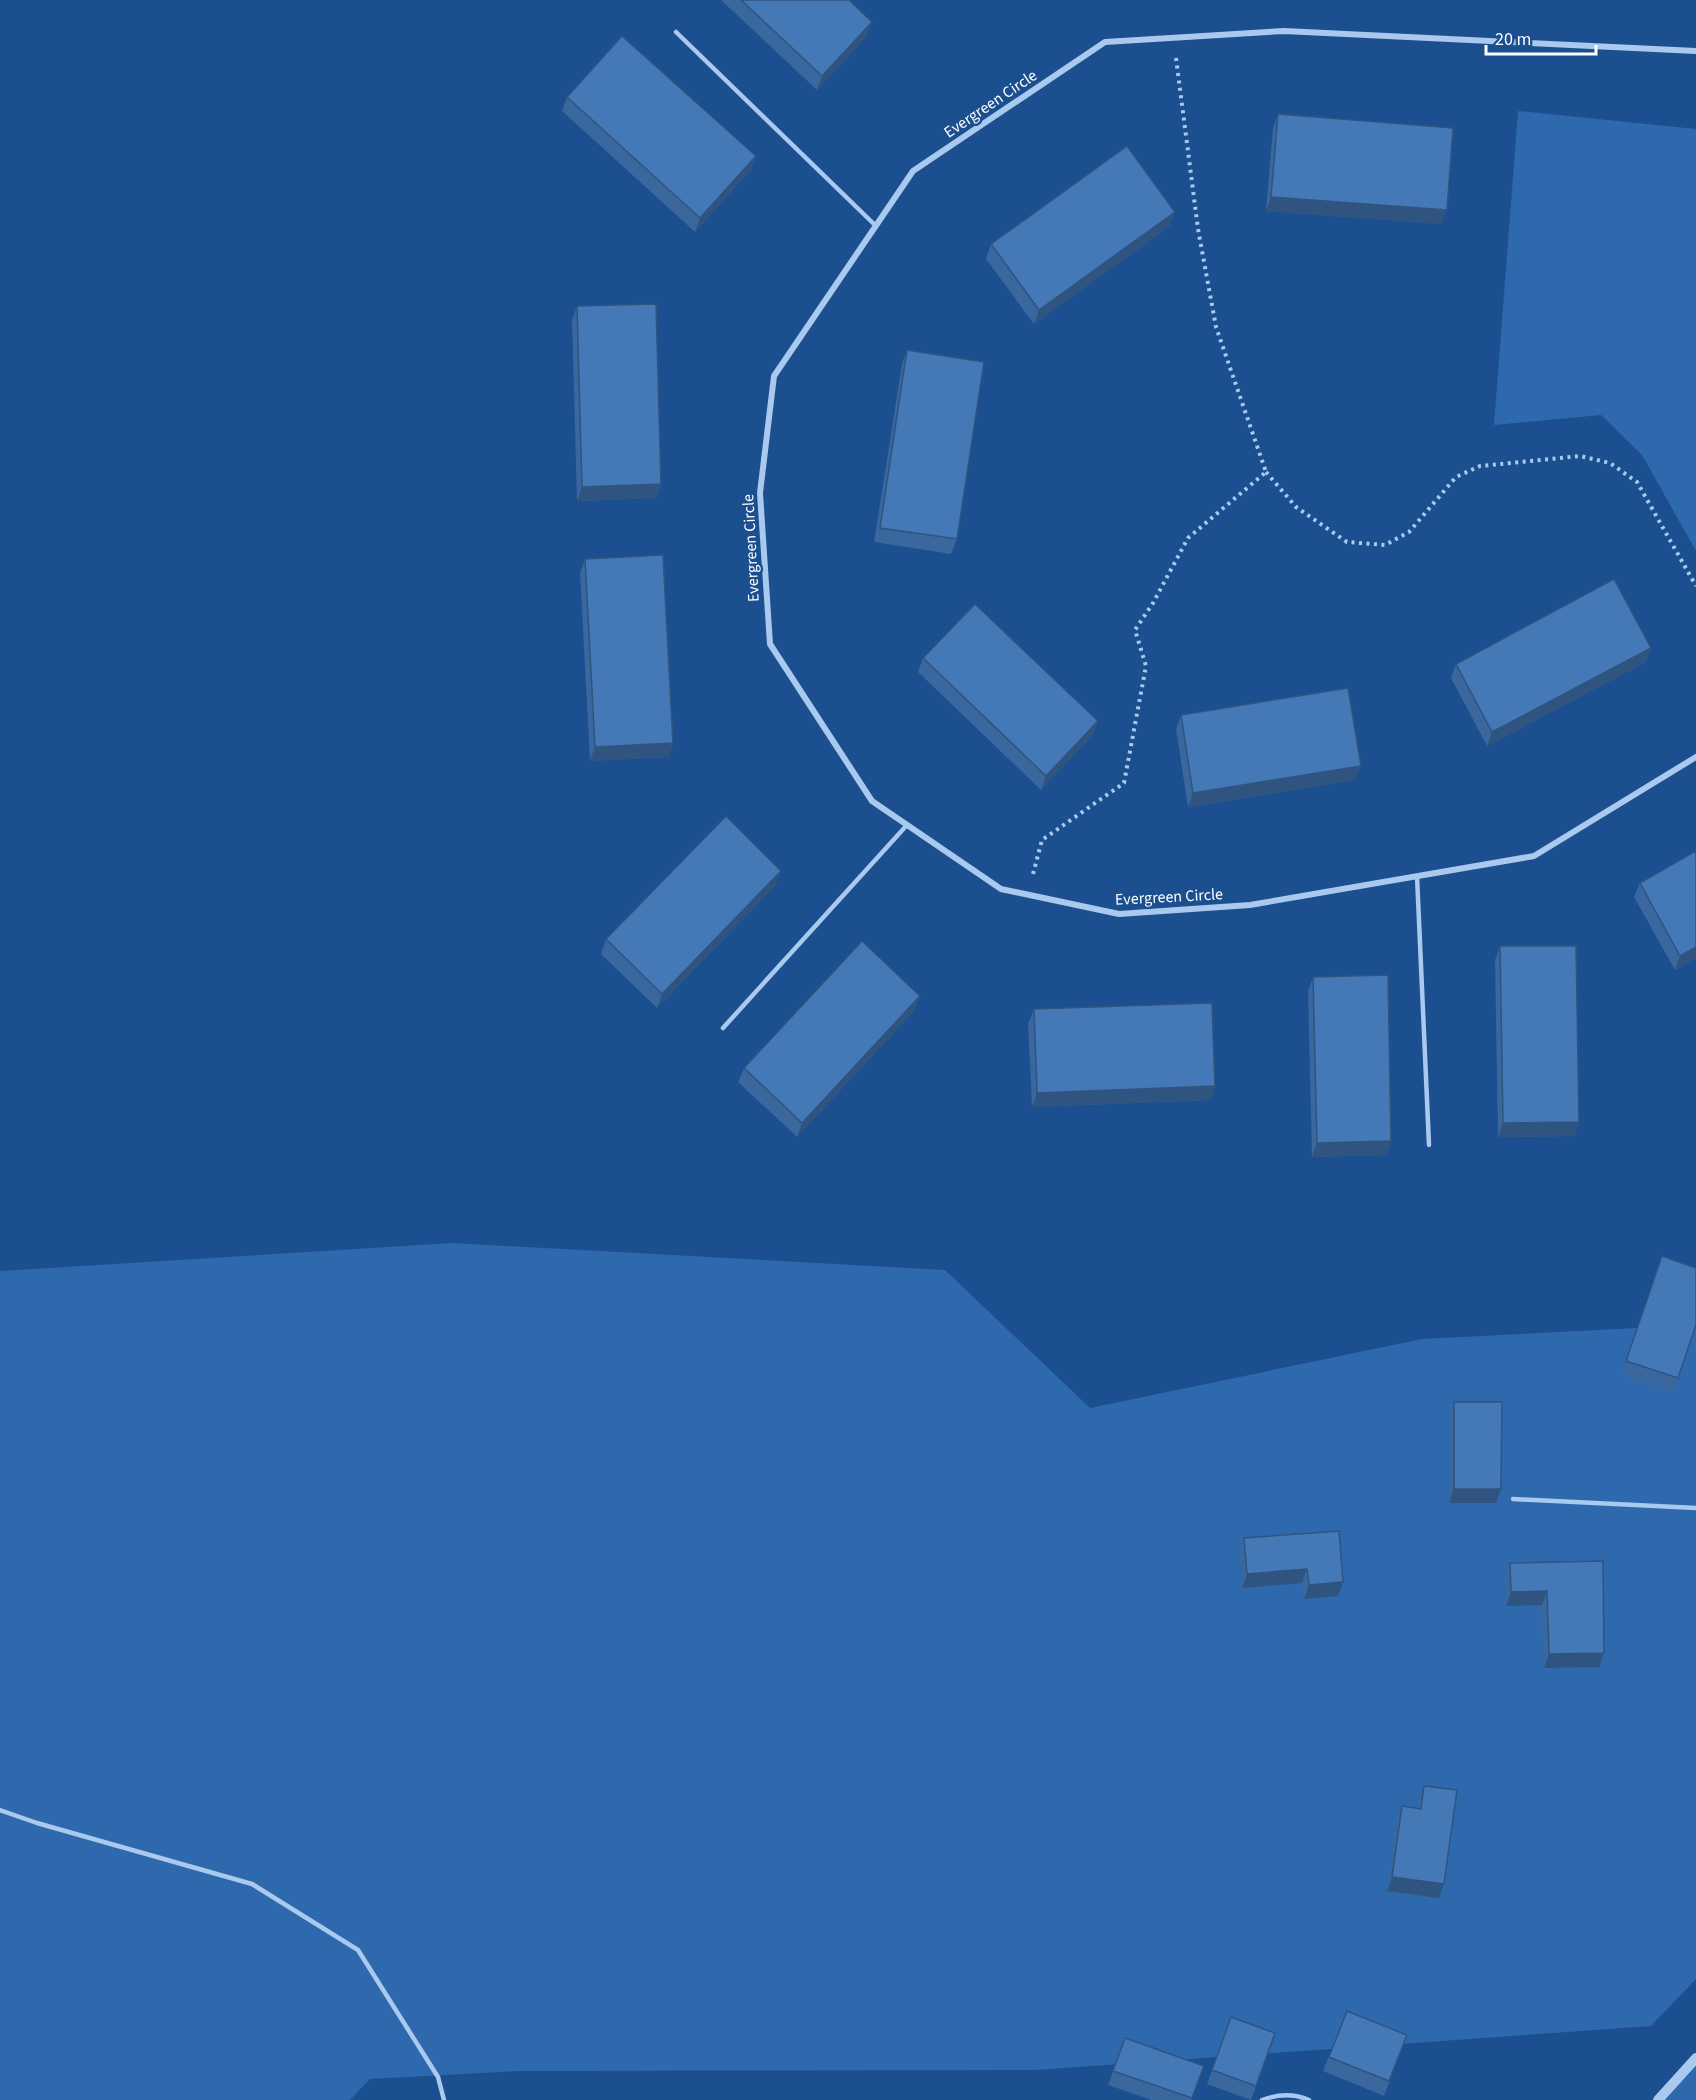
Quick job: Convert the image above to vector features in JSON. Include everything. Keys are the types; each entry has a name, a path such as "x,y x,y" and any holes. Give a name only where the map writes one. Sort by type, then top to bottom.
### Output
{"street":[{"name":"Evergreen Circle","path":"1696,51 1284,31 1105,42 913,171 774,376 759,494 770,644 872,801 1001,889 1119,914 1250,905 1534,856 1696,757"},
{"path":"1658,2100 1696,2058"}],"lane":[{"path":"676,32 876,226"},
{"path":"723,1028 907,825"},
{"path":"1417,876 1429,1145"},
{"path":"1514,1499 1696,1508"},
{"path":"0,1810 37,1823 252,1884 358,1950 438,2077 444,2100"},
{"path":"1262,2100 1276,2095 1299,2096 1309,2100"}],"path":[{"path":"1173,38 1198,229 1216,327 1266,472 1296,507 1347,542 1385,545 1409,532 1456,477 1480,466 1580,456 1610,463 1636,482 1696,586"},
{"path":"1027,895 1042,840 1124,783 1146,666 1135,630 1153,603 1188,538 1266,472"}],"shaded area":[{"path":"1518,111 1696,129 1696,551 1642,455 1601,415 1494,425"},
{"path":"453,1243 945,1270 1090,1408 1422,1339 1696,1325 1696,1979 1651,2026 1036,2070 519,2071 370,2079 350,2100 0,2100 0,1271"},
{"path":"1696,2058 1696,2100 1658,2100"}],"building":[{"path":"741,0 849,0 872,22 822,76"},
{"path":"622,36 756,156 700,218 567,97"},
{"path":"1278,114 1453,128 1447,210 1271,197"},
{"path":"1127,146 1175,212 1039,310 991,244"},
{"path":"656,304 661,484 582,487 577,306"},
{"path":"907,350 984,362 957,539 880,528"},
{"path":"663,555 673,743 595,747 585,559"},
{"path":"1614,579 1651,648 1492,732 1456,664"},
{"path":"975,604 1098,721 1046,776 923,658"},
{"path":"1348,688 1361,766 1193,793 1181,715"},
{"path":"726,816 781,871 662,994 606,939"},
{"path":"1696,851 1696,947 1680,956 1640,883"},
{"path":"862,941 920,996 802,1123 744,1068"},
{"path":"1500,946 1576,946 1579,1122 1503,1123"},
{"path":"1388,975 1391,1141 1317,1143 1313,977"},
{"path":"1212,1003 1215,1086 1037,1093 1034,1009"},
{"path":"1662,1256 1696,1268 1696,1325 1678,1378 1626,1361"},
{"path":"1454,1402 1502,1402 1501,1489 1454,1489"},
{"path":"1339,1531 1343,1582 1309,1585 1307,1569 1247,1574 1244,1538"},
{"path":"1603,1561 1604,1653 1549,1654 1547,1591 1511,1592 1510,1563"},
{"path":"1424,1786 1457,1790 1444,1884 1392,1877 1402,1806 1421,1809"},
{"path":"1347,2011 1407,2035 1389,2081 1329,2057"},
{"path":"1231,2017 1275,2033 1256,2086 1212,2070"},
{"path":"1125,2038 1204,2066 1192,2098 1113,2071"}]}
